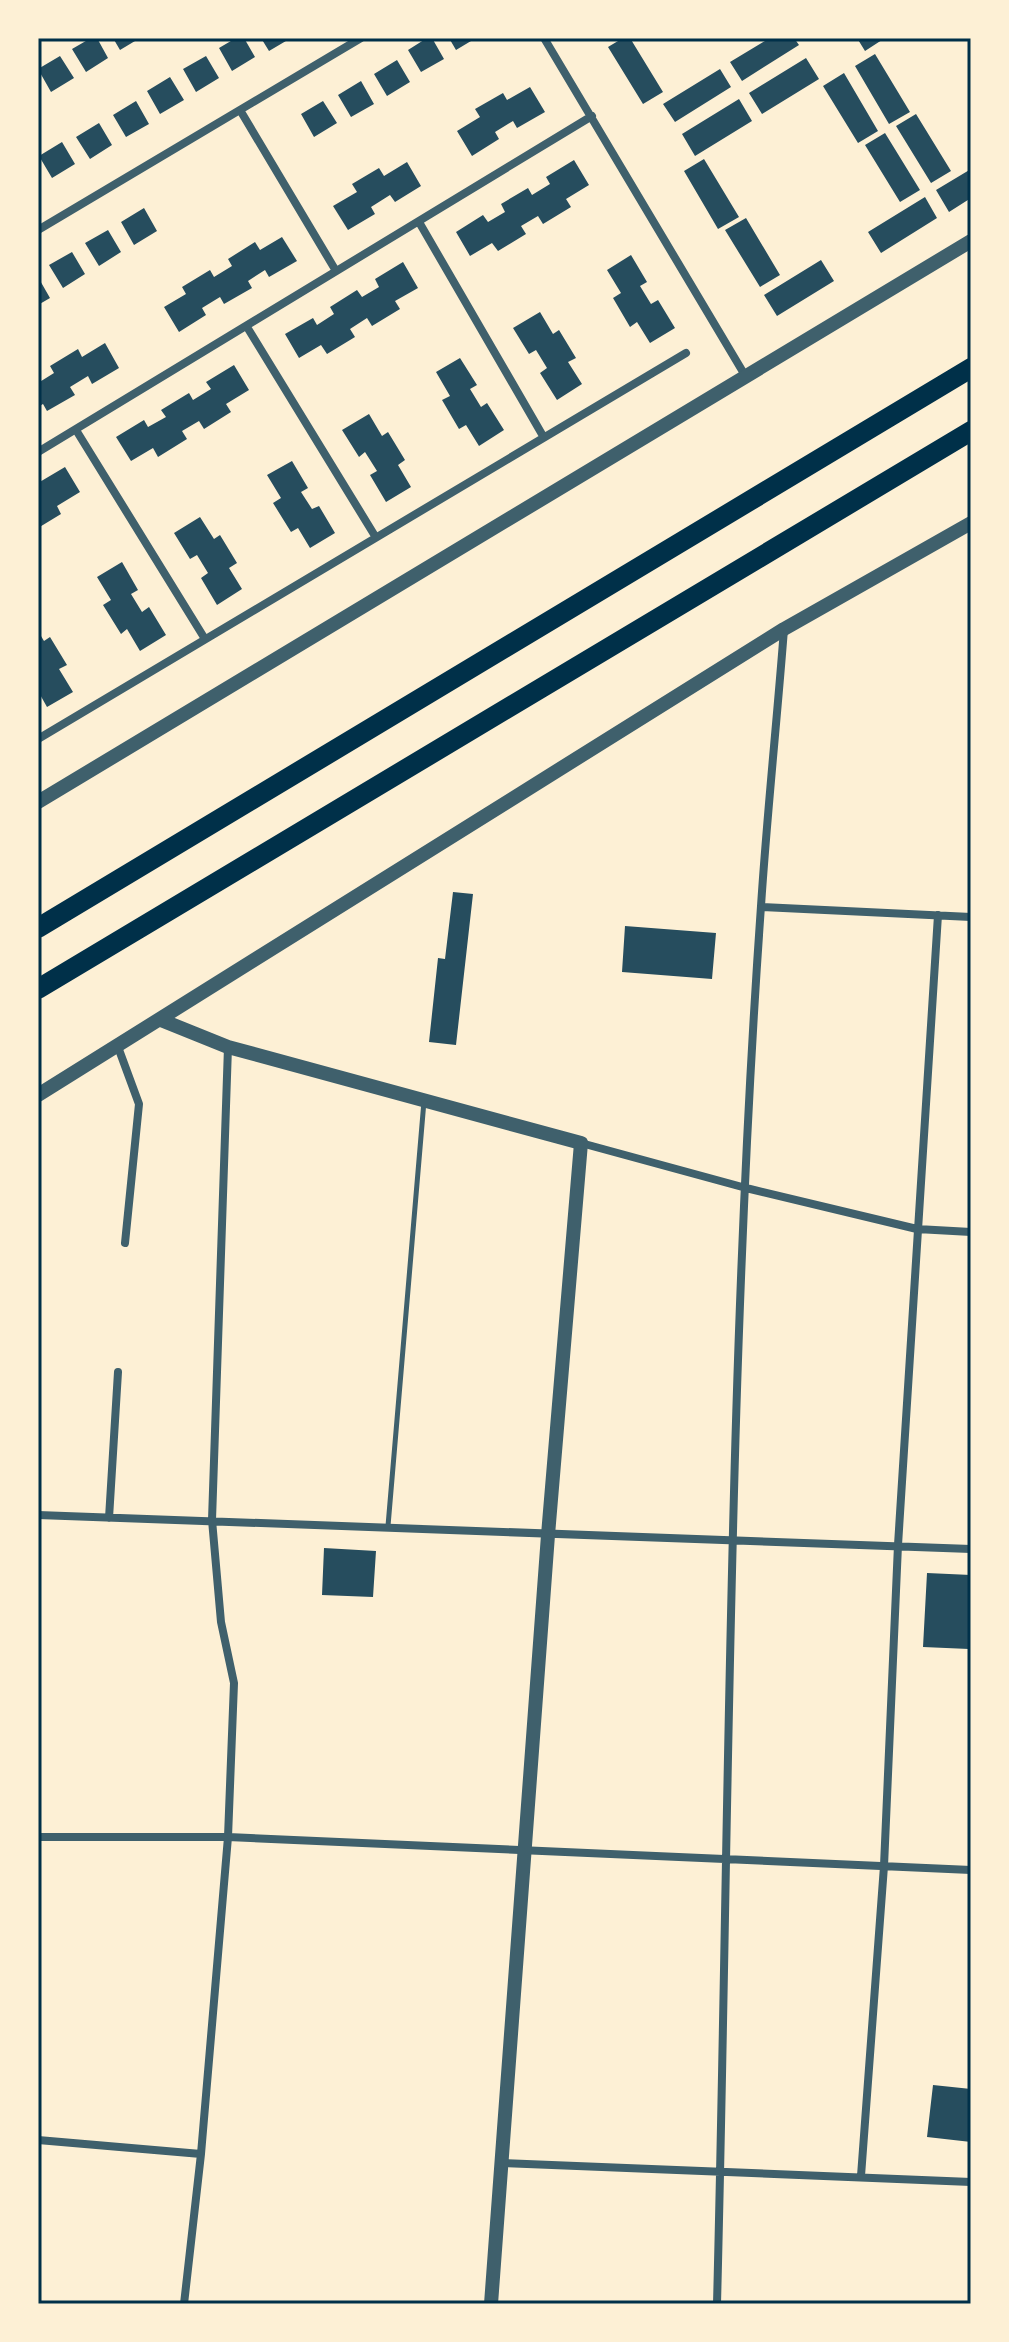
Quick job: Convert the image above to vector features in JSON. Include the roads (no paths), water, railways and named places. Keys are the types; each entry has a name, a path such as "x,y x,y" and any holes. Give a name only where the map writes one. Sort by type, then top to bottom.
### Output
{"highway":[{"path":"38,928 971,368"},
{"path":"38,989 971,431"}],"street":[{"path":"38,230 361,38"},
{"path":"544,38 746,377"},
{"path":"240,110 336,271"},
{"path":"38,452 592,116"},
{"path":"419,222 543,436"},
{"path":"38,802 971,241"},
{"path":"247,327 375,536"},
{"path":"38,739 686,353"},
{"path":"76,430 205,639"},
{"path":"38,1095 784,629 971,523"},
{"path":"717,2304 733,1539 746,1188 761,907 784,629"},
{"path":"761,907 971,917"},
{"path":"861,2176 884,1866 898,1545 938,915"},
{"path":"161,1020 228,1047 746,1188 917,1229 971,1232"},
{"path":"118,1047 139,1104 125,1243"},
{"path":"184,2304 201,2154 228,1837 234,1683 221,1622 212,1520 228,1047"},
{"path":"491,2304 548,1535 581,1143"},
{"path":"109,1518 118,1372"},
{"path":"38,1515 971,1549"},
{"path":"38,1837 228,1837 971,1870"},
{"path":"38,2140 201,2154"},
{"path":"502,2163 971,2182"}],"lane":[{"path":"388,1526 424,1100"}]}
